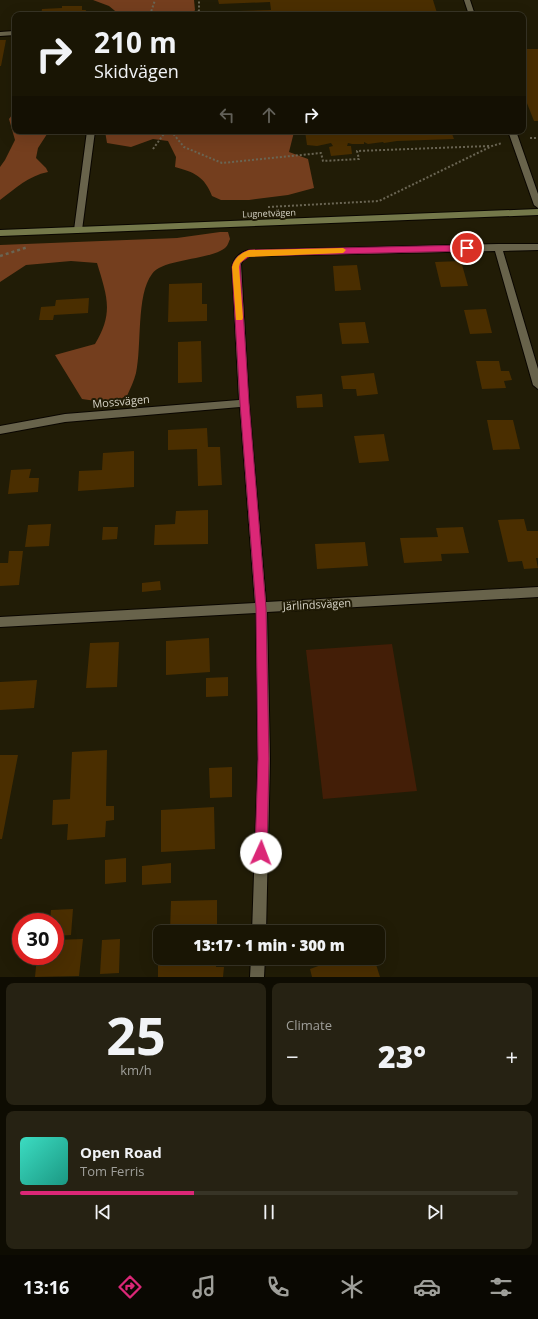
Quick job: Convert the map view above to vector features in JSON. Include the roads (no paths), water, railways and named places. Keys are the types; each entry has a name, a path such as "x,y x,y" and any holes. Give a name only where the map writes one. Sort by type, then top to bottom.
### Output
{"street":[{"path":"467,0 471,12"},
{"path":"0,34 12,33"},
{"path":"78,230 81,198 85,185 91,134"},
{"path":"513,135 538,205"},
{"name":"Lugnetvägen","path":"0,234 538,212"},
{"path":"259,925 264,759 261,608 244,403 236,267 240,258 249,253 538,247"},
{"path":"498,248 538,385"},
{"name":"Mossvägen","path":"0,430 65,418 244,403"},
{"name":"Järlindsvägen","path":"0,622 538,592"},
{"path":"257,977 258,965"}]}
